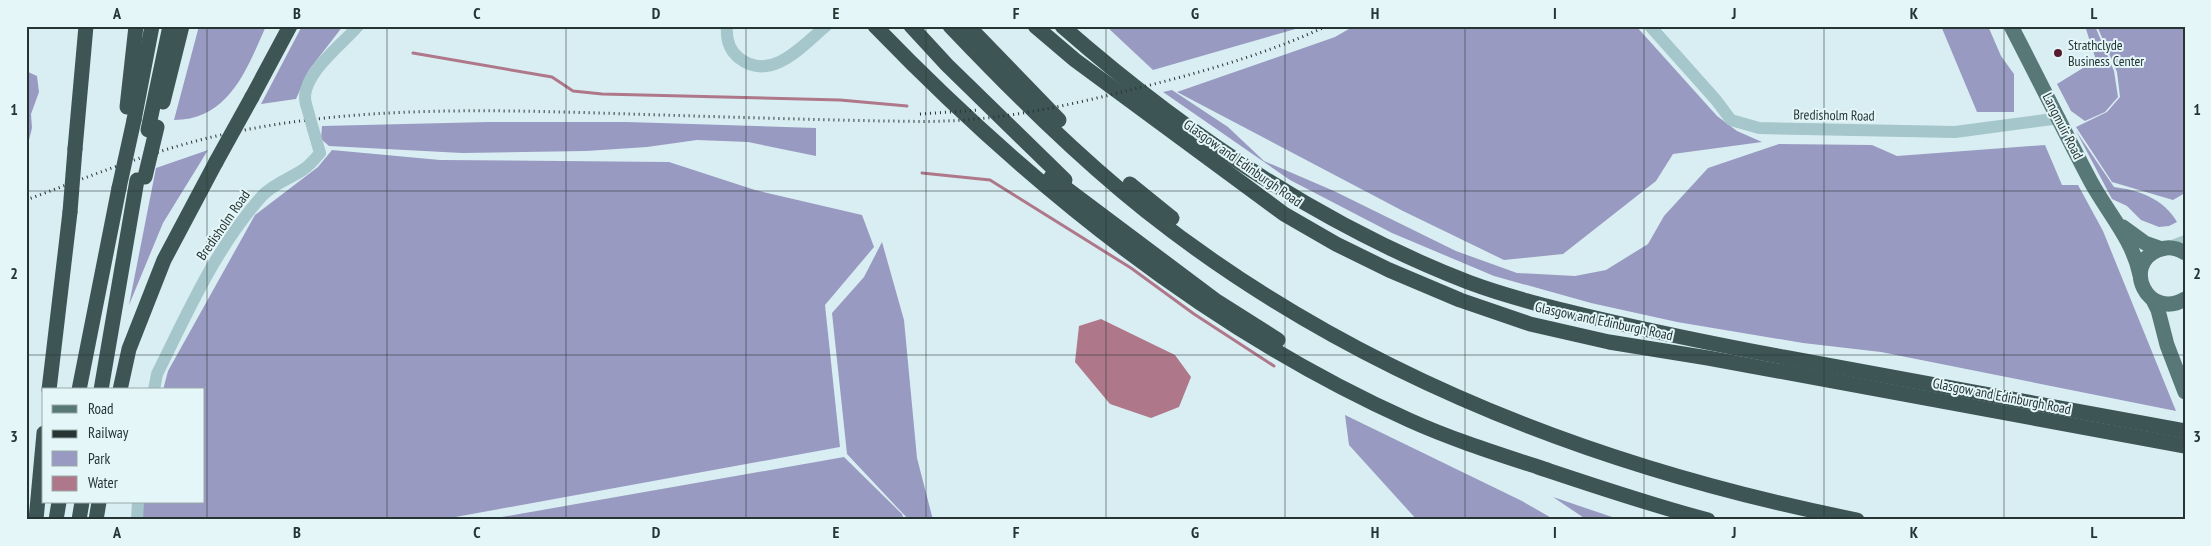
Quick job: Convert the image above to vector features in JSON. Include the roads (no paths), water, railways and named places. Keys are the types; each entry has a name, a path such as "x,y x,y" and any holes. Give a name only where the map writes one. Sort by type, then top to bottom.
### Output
{"highway":[{"path":"49,388 70,212 86,26"},
{"path":"130,119 136,26"},
{"path":"79,388 119,188 130,119 152,26"},
{"path":"101,388 116,302 152,128 170,26"},
{"path":"152,128 182,26"},
{"path":"120,388 129,349 164,260 290,26"},
{"path":"875,26 976,124 1124,248 1201,304 1315,374 1392,412 1454,439 1585,483 1708,520"},
{"path":"880,26 1036,166 1215,300 1321,366 1457,432 1585,483"},
{"path":"911,26 1044,161 1109,219"},
{"path":"950,26 1002,80 1074,148 1145,210 1211,259 1303,317 1372,356 1440,390 1576,444 1717,488 1796,508 1857,520"},
{"path":"968,26 1019,81 1114,170 1202,242 1303,317"},
{"name":"Glasgow and Edinburgh Road","path":"1035,26 1082,66 1284,214 1336,244 1389,270 1460,300 1530,324 1609,342 1708,358 2183,446"},
{"name":"Glasgow and Edinburgh Road","path":"1062,26 1116,74 1180,121 1284,191 1343,225 1425,265 1472,284 1535,303 1649,330 1967,392 2146,420 2183,446"},
{"path":"2146,420 2185,422"},
{"path":"36,520 42,455"},
{"path":"42,520 44,504"},
{"path":"56,520 59,504"},
{"path":"79,520 82,504"},
{"path":"96,520 99,504"}],"main road":[{"name":"Langmuir Road","path":"2011,26 2091,181 2134,253 2143,289 2153,300"},
{"name":"Langmuir Road","path":"2118,224 2145,243 2164,248 2174,248 2185,253"},
{"path":"2140,275 2144,261 2155,251 2164,248"},
{"path":"2153,300 2166,304 2182,300"},
{"path":"2153,300 2158,310 2167,345 2185,392"},
{"path":"2167,345 2171,325 2182,300"}],"street":[{"name":"Bredisholm Road","path":"154,388 156,374 206,276 245,218 263,195 274,185 303,170 320,153 305,94 316,70 358,26"},
{"path":"727,26 727,38 735,55 755,66 772,66 780,63 826,26"},
{"name":"Bredisholm Road","path":"1650,26 1716,100 1731,120 1759,128 1955,132 2060,118"},
{"path":"2164,248 2185,240"},
{"path":"137,520 138,504"}],"water":[{"path":"1101,319 1175,355 1191,377 1179,407 1151,418 1110,404 1075,362 1079,326"}],"waterway":[{"path":"413,53 552,77 573,91 602,94 840,100 907,106"},
{"path":"922,173 990,180 1131,268 1194,314 1274,366"}],"railway":[{"path":"26,200 139,158 208,138 304,120 353,115 402,112 500,111 922,121 968,120 1013,115 1057,107 1200,72 1277,47 1327,26"},
{"path":"920,114 979,110"}],"place":[{"name":"Strathclyde Business Center","path":"2058,53"}]}
